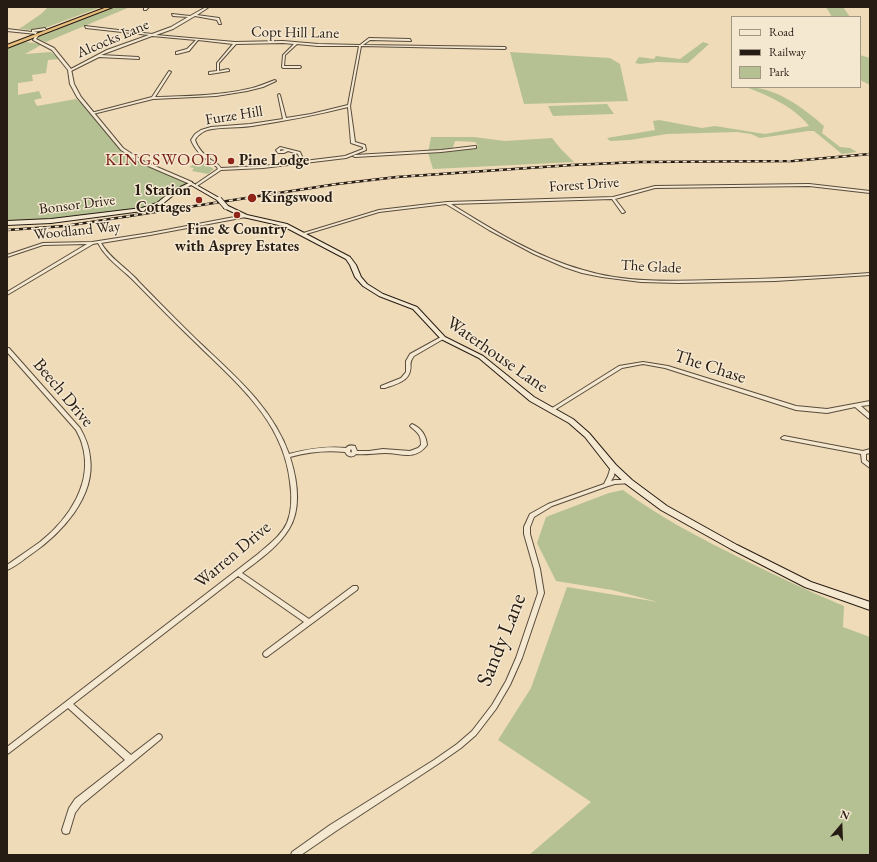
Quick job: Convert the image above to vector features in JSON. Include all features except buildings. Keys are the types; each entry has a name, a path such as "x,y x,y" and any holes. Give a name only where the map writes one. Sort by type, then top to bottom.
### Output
{"highway":[{"path":"7,45 104,7"},
{"path":"7,45 19,42 35,33 51,30 111,7"}],"main road":[{"name":"Waterhouse Lane","path":"191,183 218,199 226,207 245,216 285,226 348,258 358,277 365,285 381,295 415,308 443,338 481,357 532,399 579,428 587,435 613,467 629,482 664,508 688,523 808,585 870,606"},
{"name":"Bonsor Drive","path":"7,223 58,220 142,209 159,204 177,190 191,183"}],"street":[{"name":"Alcocks Lane","path":"70,70 98,56 172,28 208,7"},
{"path":"172,15 218,19 220,23"},
{"name":"Copt Hill Lane","path":"86,27 235,43 283,42 360,46 505,48"},
{"path":"7,31 35,33"},
{"name":"Waterhouse Lane","path":"35,33 34,39 53,49 70,70 72,84 79,97 126,152 142,162 191,183"},
{"path":"177,53 188,50 198,39"},
{"path":"350,156 365,149 364,146 353,143 349,106 360,46 369,39 410,40"},
{"path":"19,42 42,42"},
{"path":"218,71 218,63 235,43"},
{"path":"296,43 284,55 283,67 300,67"},
{"path":"98,56 138,58"},
{"path":"210,73 228,70"},
{"path":"152,98 170,72"},
{"path":"93,114 152,98 241,92 275,81"},
{"path":"278,95 285,119"},
{"name":"Furze Hill","path":"220,169 195,147 193,140 196,135 202,131 216,127 250,125 349,106"},
{"path":"196,186 220,169 263,167 350,156 441,151 475,147"},
{"path":"288,150 299,153 302,161"},
{"name":"Forest Drive","path":"302,234 379,211 447,203 613,198 655,187 809,185 869,191"},
{"path":"613,198 623,212"},
{"name":"The Glade","path":"447,203 528,249 565,266 602,276 638,281 694,281 808,278 870,274"},
{"name":"Woodland Way","path":"7,256 43,244 92,243 245,216"},
{"name":"Warren Drive","path":"7,750 238,573 279,539 290,522 293,503 293,485 287,456 278,433 256,402 127,272 106,255 99,242"},
{"path":"7,294 92,243"},
{"path":"383,387 403,379 408,372 408,361 412,355 443,338"},
{"name":"Beech Drive","path":"7,349 78,429 83,437 88,454 89,471 83,495 61,527 7,568"},
{"name":"The Chase","path":"551,410 621,367 643,363 666,367 796,408 827,411 870,403"},
{"path":"857,406 870,417"},
{"path":"287,456 315,449 328,448 346,450 346,453 349,454 355,452 366,453 388,451 405,454 417,451 424,445 424,437 412,426"},
{"path":"784,438 863,453 870,451"},
{"path":"863,453 864,461 870,466"},
{"path":"606,485 611,476 613,467"},
{"name":"Sandy Lane","path":"295,855 333,828 436,762 459,746 474,733 494,707 508,683 519,658 541,593 537,569 527,534 527,527 532,516 542,508 606,485 615,482 629,482"},
{"path":"238,573 309,622"},
{"path":"266,654 355,588"},
{"path":"68,704 130,759"},
{"path":"66,830 72,811 78,802 159,737"}],"green space":[{"path":"48,7 101,7 42,29 19,29 41,14"},
{"path":"114,7 130,7 46,42 36,38"},
{"path":"826,7 843,7 849,16 831,16"},
{"path":"26,42 43,44 25,54 51,52 60,59 48,60 46,73 32,75 33,81 18,83 18,95 39,91 42,98 34,100 37,106 76,99 93,113 122,149 142,162 191,183 153,206 97,215 7,223 7,48"},
{"path":"703,42 709,44 688,63 635,63 639,57 654,59 656,56 680,59"},
{"path":"510,52 610,58 620,64 628,101 524,104"},
{"path":"861,55 870,58 870,85 861,80"},
{"path":"748,88 768,90 788,99 798,105 824,126 822,133 840,147 850,148 857,152 842,154 814,131 760,138 751,134 737,132 667,134 630,140 610,141 607,138 655,130 653,121 659,120 702,128 715,126 765,134 809,126 796,113 772,98"},
{"path":"607,104 614,114 553,116 548,106"},
{"path":"431,137 474,137 505,141 552,138 574,162 433,169 428,153","holes":["455,141 475,142 478,146 476,148 452,150"]},
{"path":"201,161 214,169 208,174 192,171 194,168 189,167"},
{"path":"623,490 682,528 781,578 844,606 843,627 870,637 870,855 529,855 591,802 498,740 531,688 567,587 658,602 612,590 556,581 537,543 546,517 609,493"}],"railway":[{"path":"7,230 65,226 337,184 397,177 572,165 638,162 793,161 870,154"}],"place":[{"name":"Pine Lodge","path":"231,161"},
{"name":"Kingswood","path":"252,198"},
{"name":"1 Station Cottages","path":"199,200"},
{"name":"Fine & Country with Asprey Estates","path":"237,215"}],"district":[{"name":"KINGSWOOD","path":"162,160"}]}
